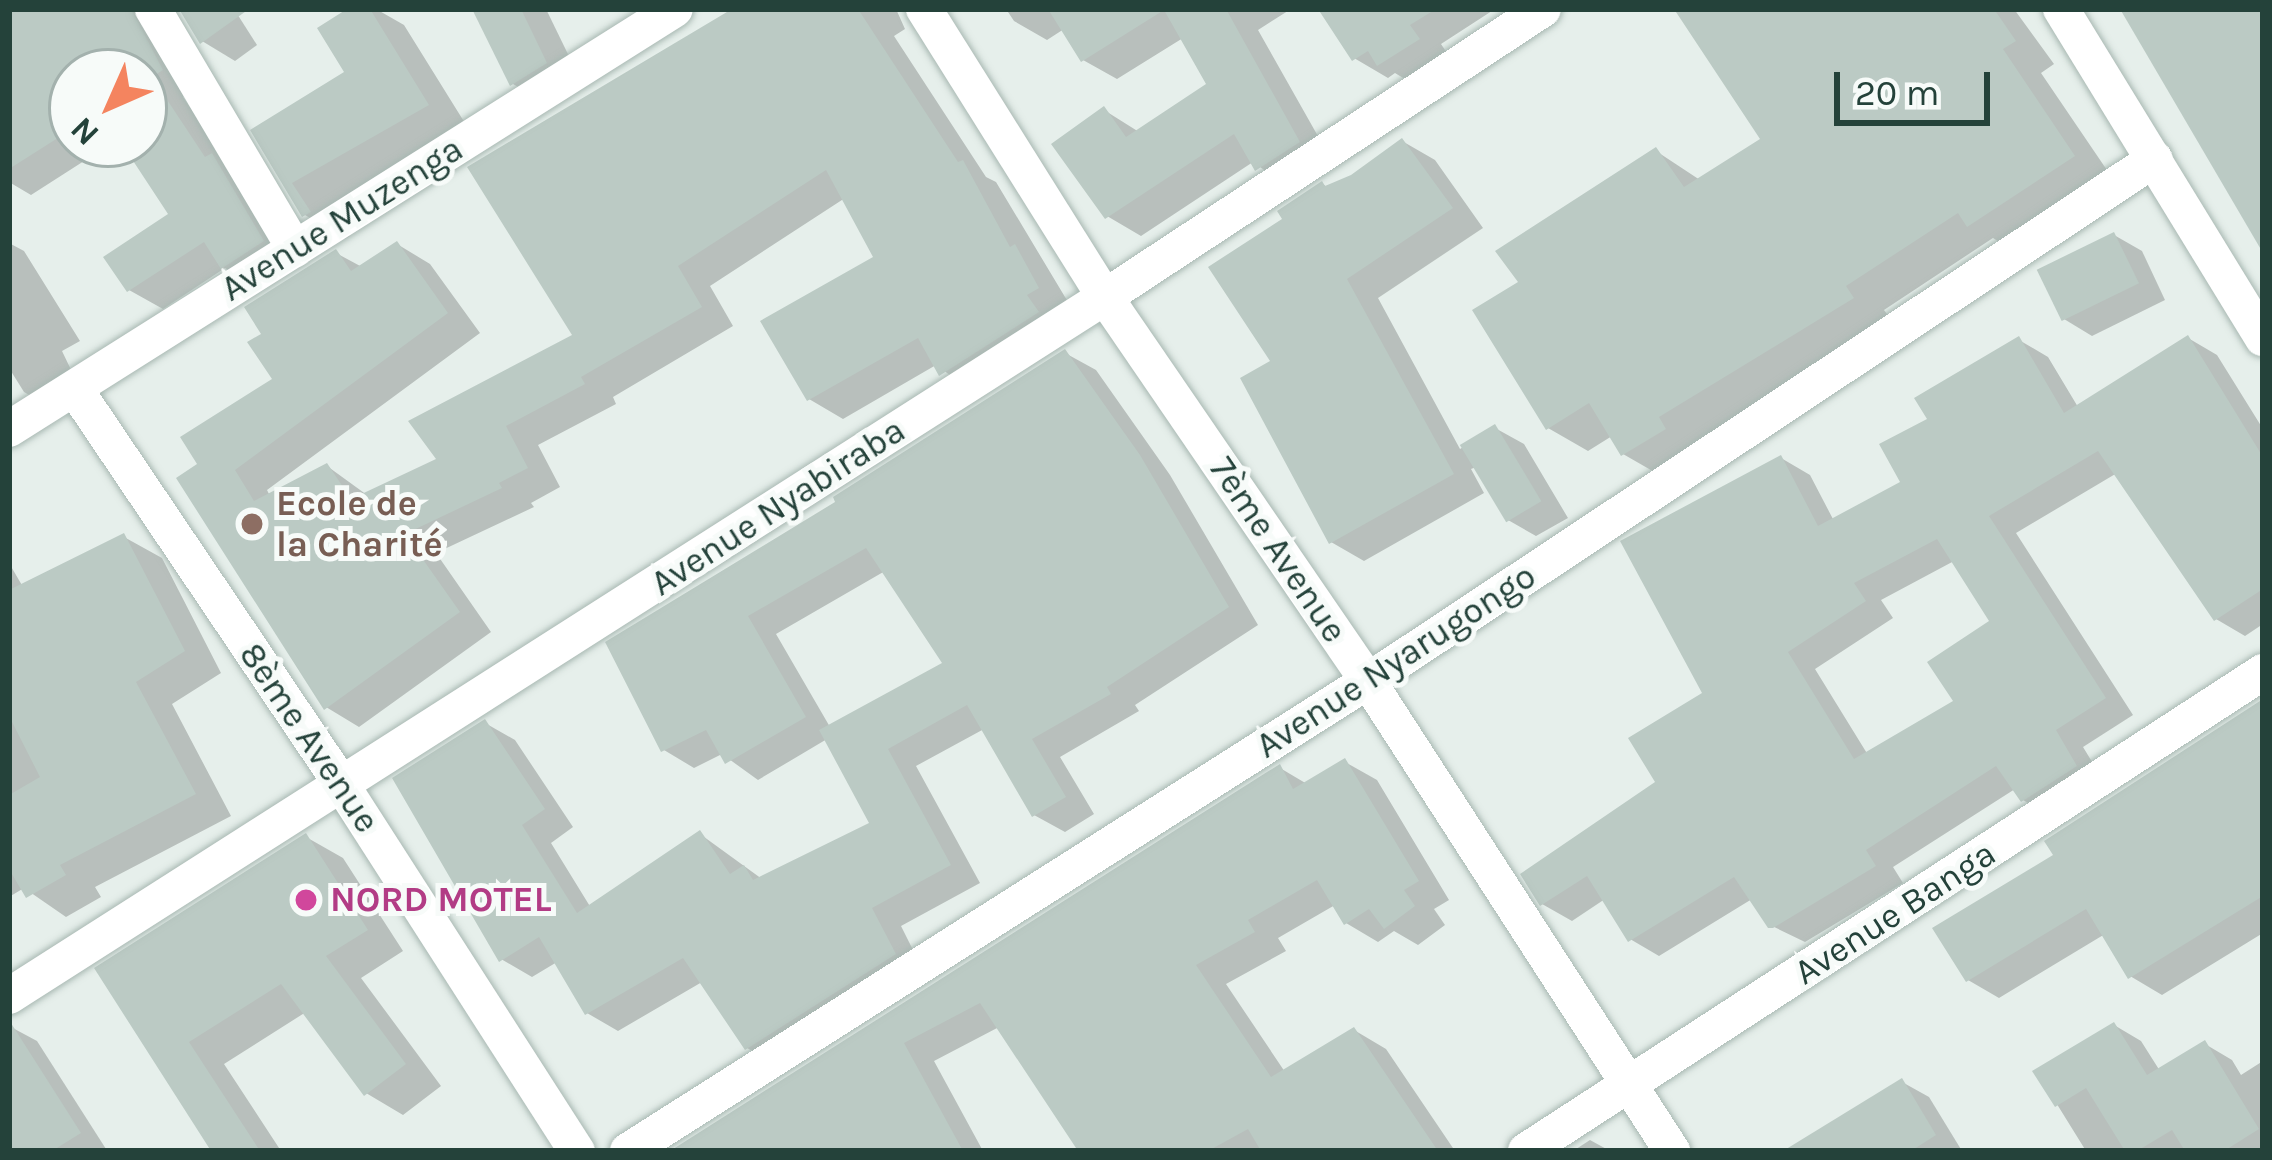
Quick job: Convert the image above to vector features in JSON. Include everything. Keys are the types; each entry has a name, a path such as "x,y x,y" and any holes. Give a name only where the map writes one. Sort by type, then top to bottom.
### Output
{"street":[{"path":"153,9 295,249"},
{"name":"Avenue Muzenga","path":"9,429 676,9"},
{"name":"7ème Avenue","path":"924,9 1105,297 1368,681 1672,1151"},
{"name":"Avenue Nyabiraba","path":"9,996 1105,297 1543,9"},
{"path":"2061,9 2263,338"},
{"name":"Avenue Nyarugongo","path":"628,1151 1368,681 2155,160"},
{"name":"8ème Avenue","path":"75,388 343,787 577,1151"},
{"name":"Avenue Banga","path":"1526,1151 2263,673"}],"building":[{"path":"9,9 131,9 151,48 48,48 48,144 9,169"},
{"path":"179,9 249,9 200,44"},
{"path":"347,9 370,9 429,105 292,183 311,212 302,217 250,130 344,72 317,28"},
{"path":"472,9 521,9 547,63 510,86"},
{"path":"732,9 858,9 958,162 963,160 1010,247 1015,244 1039,288 1027,295 1039,312 939,376 918,338 807,401 760,321 873,257 826,170 678,266 702,307 581,377 585,384 506,426 528,468 499,483 502,488 405,534 460,612 324,710 176,478 197,464 180,437 272,379 247,342 261,334 244,307 336,249 351,271 397,241 448,313 235,470 254,501 327,463 351,499 436,459 408,421 572,335 467,167"},
{"path":"1048,9 1226,9 1300,142 1255,171 1234,134 1105,219 1051,144 1104,106 1126,137 1206,84 1164,10 1081,62"},
{"path":"1318,9 1436,9 1410,25 1420,39 1377,66 1368,51 1352,61"},
{"path":"1674,9 1994,9 2016,41 2003,49 2075,156 1967,227 1958,213 1846,286 1854,298 1659,417 1666,429 1621,456 1589,403 1546,430 1472,310 1518,282 1495,251 1656,147 1684,187 1760,139"},
{"path":"2120,9 2263,9 2263,253"},
{"path":"168,101 205,157 212,153 264,241 221,269 204,242 127,292 103,257 168,214 138,168 168,168"},
{"path":"1402,138 1453,208 1347,279 1454,474 1329,544 1240,378 1270,361 1208,267 1282,219 1277,211 1322,181 1325,186 1351,175"},
{"path":"2114,232 2139,283 2062,321 2037,270"},
{"path":"2188,335 2263,457 2263,589 2214,621 2098,451 1989,516 2106,698 2056,730 2077,766 2021,802 1996,766 1866,850 1876,866 1773,928 1768,928 1734,877 1628,942 1587,876 1540,906 1520,874 1655,782 1628,738 1702,693 1620,541 1781,455 1818,526 1900,482 1879,444 1927,419 1914,398 2019,336 2064,413","holes":["1937,539 1989,621 1927,662 1953,701 1854,759 1788,652 1866,601 1854,583"]},
{"path":"1065,349 1140,455 1229,607 1107,687 1111,694 1032,739 1066,797 1032,817 967,705 888,749 951,865 872,908 896,954 745,1050 683,958 585,1015 539,937 499,962 392,778 485,719 545,809 522,825 577,913 700,830 730,874 744,865 753,880 869,823 819,730 942,663 866,548 748,616 806,717 725,764 706,730 661,752 605,642 835,502 833,497"},
{"path":"1495,424 1541,501 1506,522 1460,445"},
{"path":"124,533 185,651 136,682 196,794 60,865 66,875 26,898 9,869 9,795 40,777 9,716 9,590"},
{"path":"2263,699 2263,896 2128,979 2086,909 1966,982 1932,928 2053,855 2044,841"},
{"path":"1345,758 1419,881 1404,890 1415,906 1384,929 1369,909 1344,925 1317,880 1248,920 1255,932 1196,965 1271,1077 1354,1027 1438,1151 1261,1151 1248,1129 1208,1151 1078,1151 980,1003 904,1043 963,1151 670,1151 1280,764 1293,789"},
{"path":"306,833 368,930 326,956 406,1064 364,1096 281,984 189,1042 260,1151 211,1151 94,968"},
{"path":"9,1020 81,1133 52,1151 9,1151"},
{"path":"2114,1022 2147,1075 2205,1040 2259,1129 2224,1151 2185,1151 2172,1130 2137,1151 2125,1151 2086,1088 2055,1107 2032,1071"},
{"path":"1902,1078 1936,1135 1911,1151 1783,1151"}],"place":[{"name":"Ecole de la Charité","path":"252,524"},
{"name":"NORD MOTEL","path":"306,900"}]}
